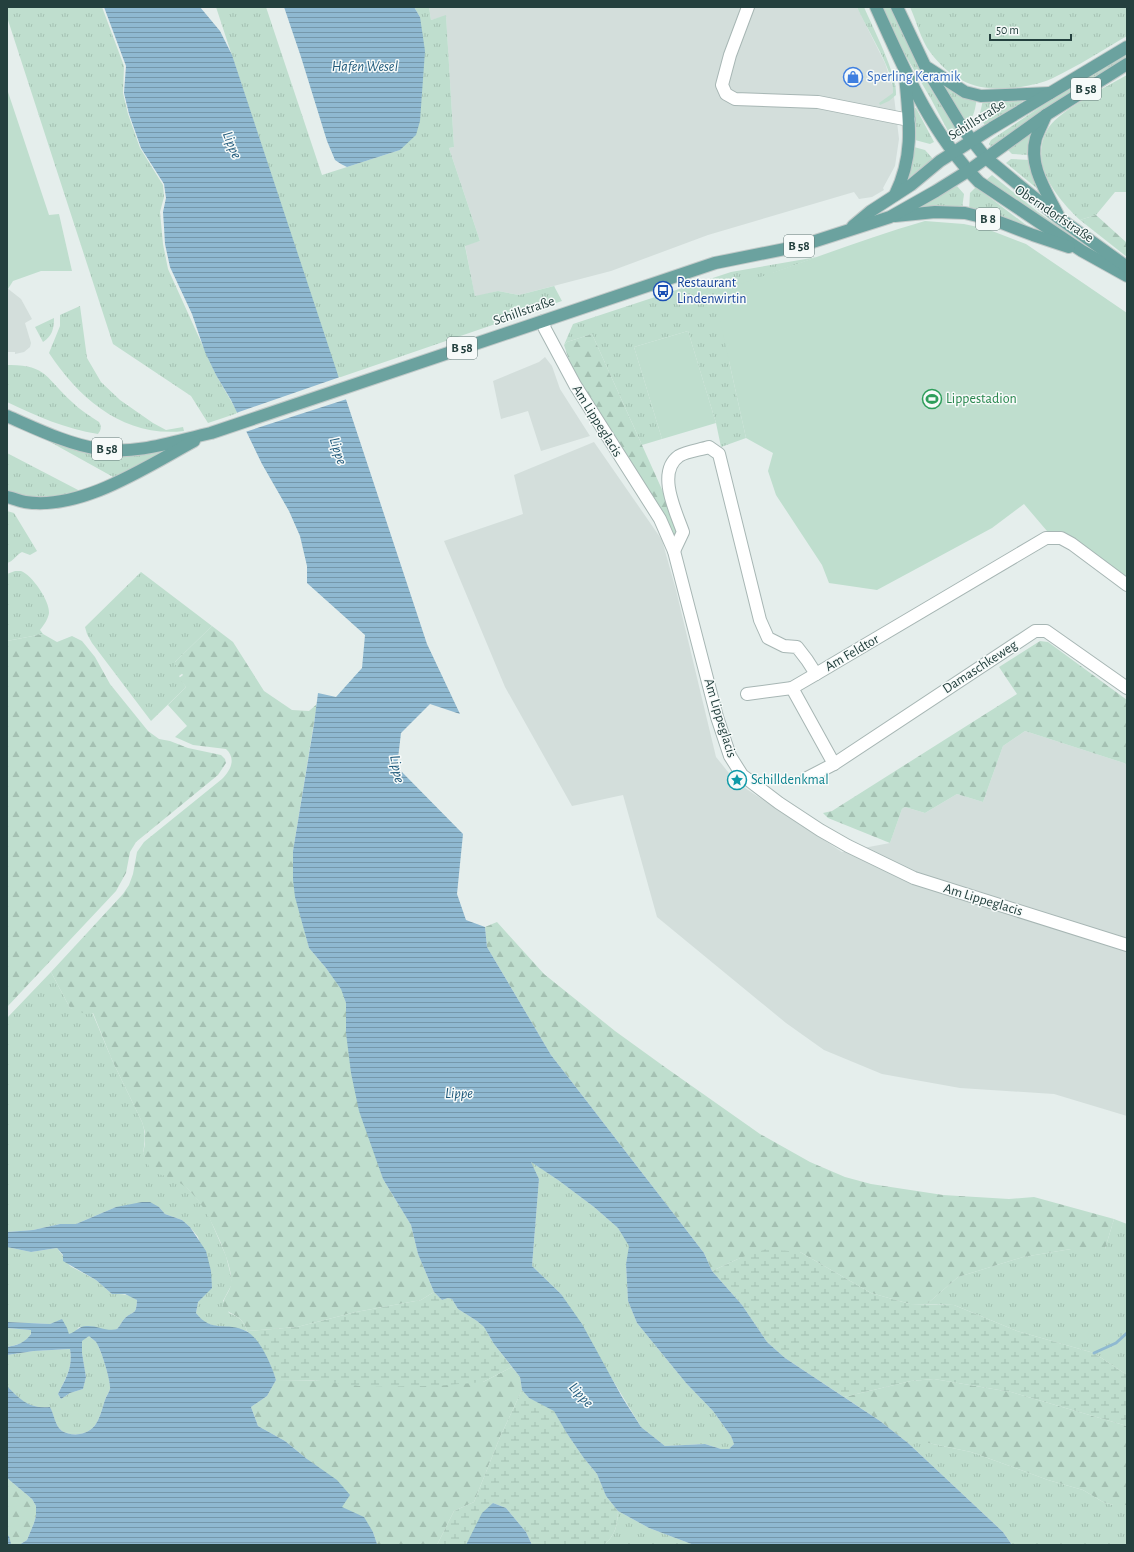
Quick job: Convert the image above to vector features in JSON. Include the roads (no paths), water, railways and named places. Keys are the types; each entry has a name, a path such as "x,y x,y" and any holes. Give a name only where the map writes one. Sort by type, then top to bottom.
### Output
{"main road":[{"name":"B 8","path":"876,7 922,105 953,153 968,171"},
{"name":"Oberndorfstraße","path":"897,7 925,66 963,130 986,158 1059,218 1127,267"},
{"name":"Schillstraße","path":"850,229 871,211 971,141 1127,47"},
{"name":"Schillstraße","path":"211,432 715,263 800,246 890,217 968,171 1046,115 1127,64"},
{"path":"925,66 965,92 981,96 1051,92"},
{"path":"894,196 902,179 909,143 910,120 904,69"},
{"path":"1046,115 1036,138 1034,158 1040,178 1059,218"},
{"name":"Oberndorfstraße","path":"968,171 979,182 1082,251 1127,276"},
{"name":"B 8","path":"890,217 935,212 965,213 994,220 1082,251"},
{"name":"B 58","path":"7,416 59,439 100,449 124,450 153,447 211,432"},
{"name":"B 58","path":"7,497 24,502 40,503 81,497 108,487 211,432"}],"street":[{"path":"748,7 730,55 722,85 726,94 735,99 818,102 910,120"},
{"name":"Am Lippeglacis","path":"543,321 545,329 575,385 660,519 674,551 717,717 730,756 742,775 779,803 827,834 848,846 914,878 1127,946"},
{"name":"Am Feldtor","path":"674,551 683,532 668,486 668,475 671,464 678,457 684,454 709,447 719,454 760,620 768,638 784,646 797,647 816,674 1046,538 1061,538 1072,544 1127,585"},
{"name":"Damaschkeweg","path":"807,778 834,764 1035,631 1046,631 1127,688"},
{"path":"747,694 792,688 816,674"},
{"path":"792,688 834,764"}],"water":[{"name":"Lippe","path":"104,7 200,7 220,31 232,55 427,644 460,714 430,704 401,733 397,767 463,834 457,894 466,920 485,927 487,947 551,1055 704,1253 712,1271 742,1305 767,1342 785,1358 880,1421 908,1443 1003,1532 1012,1545 694,1545 649,1528 618,1511 606,1496 597,1474 583,1457 554,1411 529,1398 522,1390 520,1377 494,1344 484,1327 458,1309 452,1299 448,1298 442,1300 434,1292 418,1254 411,1225 383,1179 359,1111 351,1073 346,1033 346,1003 341,989 309,948 295,897 293,880 293,851 318,693 336,697 362,668 365,635 307,583 307,566 300,536 289,511 262,464 231,400 216,375 205,352 192,314 170,267 165,244 163,212 166,198 164,184 141,148 129,114 124,93 126,66","holes":["531,1162 594,1207 618,1228 629,1246 626,1264 628,1301 637,1323 686,1383 713,1411 731,1436 734,1444 729,1449 721,1449 705,1444 665,1446 641,1427 622,1397 582,1324 561,1294 532,1266 539,1179"]},
{"name":"Hafen Wesel","path":"284,7 414,7 420,17 425,51 420,121 416,135 400,150 347,167 335,160 327,141"},
{"path":"150,1202 159,1207 165,1214 182,1220 190,1227 206,1251 211,1271 212,1288 198,1302 196,1313 208,1323 239,1328 246,1331 261,1346 272,1367 276,1380 267,1396 251,1407 258,1426 285,1441 307,1459 337,1480 350,1495 342,1507 364,1517 373,1532 377,1544 380,1545 19,1545 27,1540 36,1516 36,1506 32,1499 7,1478 7,1386 21,1399 31,1405 37,1407 50,1407 56,1423 62,1431 71,1434 80,1434 91,1430 95,1426 110,1390 110,1385 100,1351 96,1342 89,1336 82,1341 82,1353 86,1377 83,1389 70,1393 61,1399 58,1394 70,1367 70,1349 34,1351 7,1355 7,1347 23,1342 31,1334 31,1330 7,1328 7,1322 50,1324 62,1319 69,1334 81,1327 86,1326 113,1330 117,1329 125,1318 135,1311 137,1300 125,1294 112,1294 96,1280 63,1261 63,1255 57,1248 31,1252 7,1247 7,1232 33,1230 60,1224 76,1224 116,1207"},
{"path":"493,1503 506,1508 526,1532 532,1545 466,1545 482,1513"},
{"path":"7,1535 9,1536 11,1544 19,1545 7,1545"}],"waterway":[{"path":"1094,1353 1116,1343 1127,1333"}],"place":[{"name":"Sperling Keramik","path":"853,77"},
{"name":"Restaurant Lindenwirtin","path":"663,291"},
{"name":"Lippestadion","path":"932,399"},
{"name":"Schilldenkmal","path":"737,780"}]}
